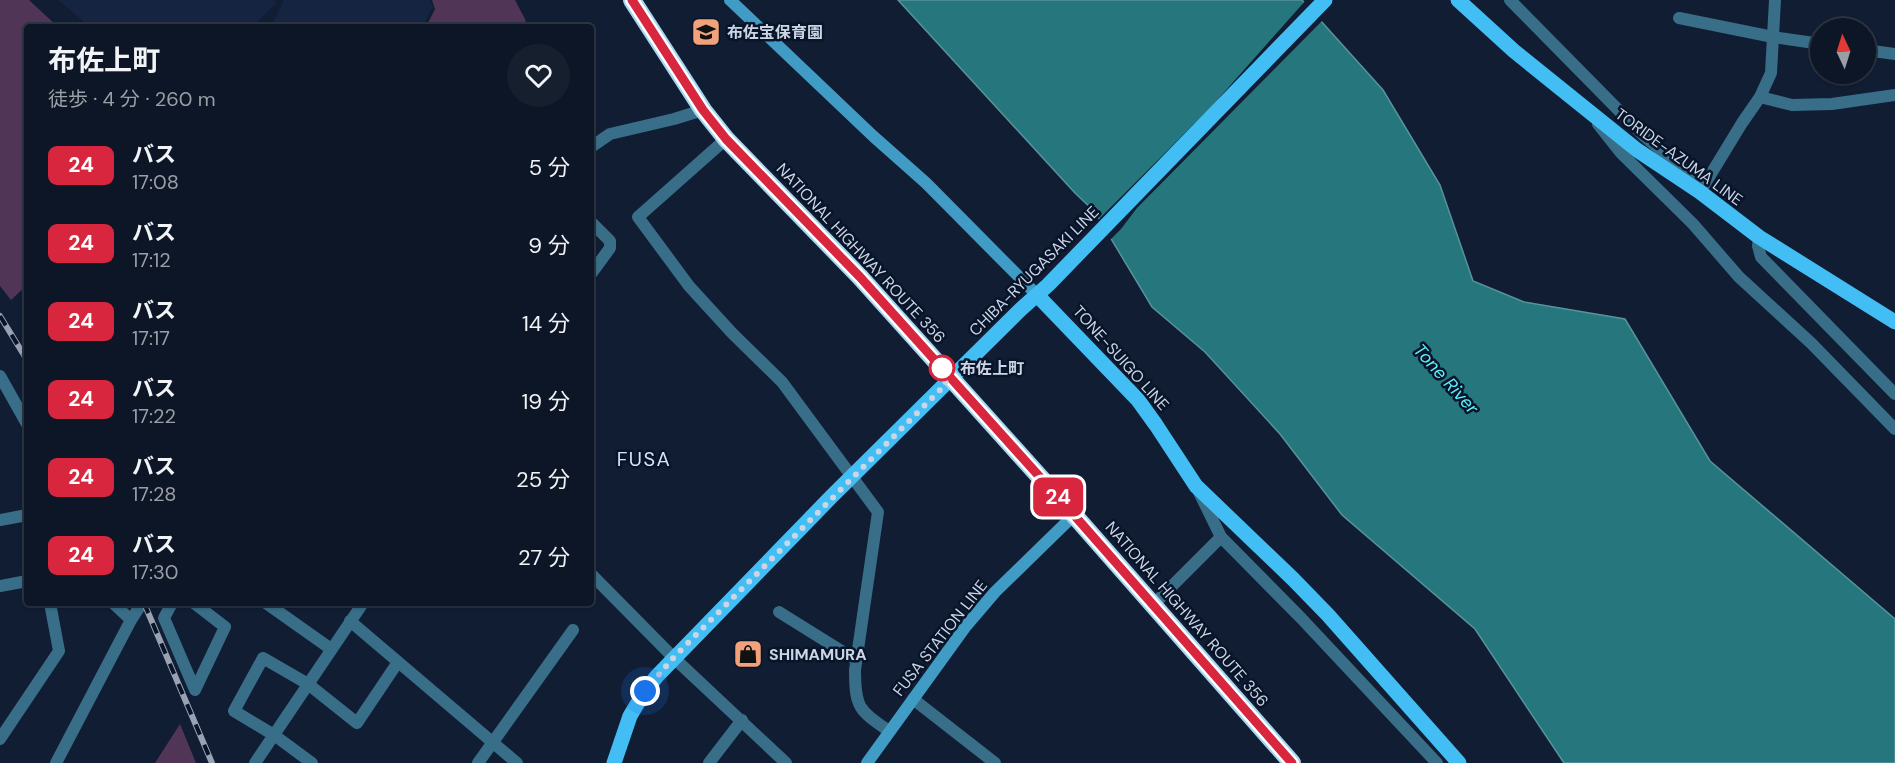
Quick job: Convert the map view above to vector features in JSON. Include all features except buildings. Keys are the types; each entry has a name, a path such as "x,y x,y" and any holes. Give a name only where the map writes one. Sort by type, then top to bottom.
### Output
{"highway":[{"name":"NATIONAL HIGHWAY ROUTE 356","path":"632,0 703,110 726,139 860,277 1074,515 1292,763"}],"main road":[{"name":"TONE-SUIGO LINE","path":"730,0 865,128 1043,290 1138,400 1196,486 1328,615 1460,763"},
{"name":"CHIBA-RYUGASAKI LINE","path":"614,763 636,705 674,657 831,497 1043,290 1325,0"},
{"name":"TORIDE-AZUMA LINE","path":"1458,0 1514,51 1637,150 1700,192 1759,237 1895,322"},
{"name":"FUSA STATION LINE","path":"867,763 966,626 995,592 1074,515"}],"street":[{"path":"1510,0 1644,136 1697,181 1700,192"},
{"path":"1700,192 1760,97 1771,74 1775,0"},
{"path":"1679,18 1810,42"},
{"path":"1876,51 1895,54"},
{"path":"1760,97 1792,105 1832,104 1895,95"},
{"path":"594,145 610,134 703,110"},
{"path":"1592,116 1621,153 1693,224 1738,277 1811,343 1895,429"},
{"path":"726,139 638,217 689,286 782,382 878,512 856,660 855,696 858,706 890,731"},
{"path":"594,225 610,241 610,248 594,270"},
{"path":"1759,237 1758,246 1761,257 1895,394"},
{"path":"0,376 24,419"},
{"path":"1196,486 1221,537 1437,763"},
{"path":"0,520 24,516"},
{"path":"1221,537 1260,547"},
{"path":"1153,605 1221,537"},
{"path":"594,577 786,763"},
{"path":"0,586 24,582"},
{"path":"0,739 59,651 51,606"},
{"path":"116,606 131,620"},
{"path":"56,763 140,606"},
{"path":"170,606 164,618 195,690 225,627 198,606"},
{"path":"270,606 331,649"},
{"path":"255,763 361,606"},
{"path":"779,612 856,660"},
{"path":"350,621 517,763"},
{"path":"478,763 573,630"},
{"path":"312,763 274,735 234,711 264,658 308,684 357,723 398,662"},
{"path":"913,699 988,761"},
{"path":"709,763 742,720"}],"shaded area":[{"path":"0,0 29,0 55,24 24,24 24,288 11,300 0,286"},
{"path":"58,0 274,0 276,3 256,24 86,24"},
{"path":"284,0 430,0 433,7 424,24 272,24"},
{"path":"432,0 515,0 526,24 428,24 435,9"},
{"path":"180,724 196,763 155,763"}],"water":[{"name":"Tone River","path":"898,0 1302,0 1383,90 1440,185 1473,281 1524,302 1625,319 1710,461 1895,619 1895,763 1564,763 1475,629 1342,515 1280,434 1205,352 1152,307 1095,212"}],"pier":[{"path":"1306,0 1324,19 1137,208 1109,241 1097,221 1212,106"}],"railway":[{"path":"0,316 24,355"},
{"path":"145,606 212,763"}],"bus line":[{"name":"24","path":"632,0 710,121 860,277 1074,515 1292,763"}],"place":[{"name":"布佐宝保育園","path":"706,32"},
{"name":"布佐上町","path":"942,368"},
{"name":"SHIMAMURA","path":"748,654"}],"district":[{"name":"FUSA","path":"644,459"}],"route":[{"path":"645,691 674,657 946,384 942,368"}]}
